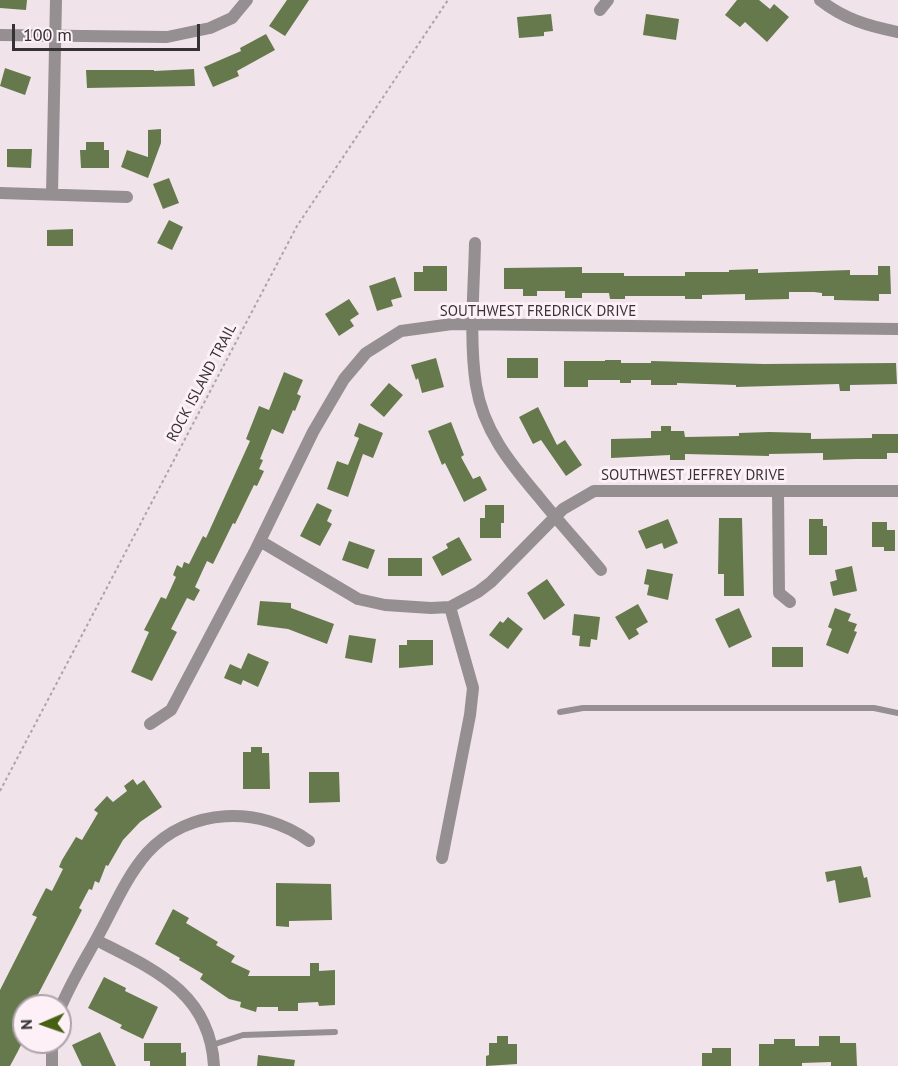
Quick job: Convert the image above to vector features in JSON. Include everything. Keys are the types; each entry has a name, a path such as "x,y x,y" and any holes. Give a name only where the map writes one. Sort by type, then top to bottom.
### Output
{"street":[{"path":"52,194 56,0"},
{"path":"0,35 166,37 217,25 232,18 247,0"},
{"path":"600,10 608,0"},
{"path":"820,0 836,13 856,22 898,32"},
{"path":"0,194 128,197"},
{"path":"475,243 476,386 482,411 507,458 601,570"},
{"name":"SOUTHWEST FREDRICK DRIVE","path":"150,724 171,710 260,541 313,432 344,380 366,353 401,331 452,324 898,329"},
{"name":"SOUTHWEST JEFFREY DRIVE","path":"260,541 358,599 431,608 450,606 478,592 491,582 563,509 594,490 898,491"},
{"path":"778,491 779,593 790,602"},
{"path":"442,858 470,715 473,688 450,606"},
{"path":"68,994 130,878 147,853 182,827 197,820 215,817 251,816 292,829 309,841"},
{"path":"96,940 154,970 178,987 198,1012 212,1045 214,1066"}],"lane":[{"path":"560,712 583,708 874,708 898,713"},
{"path":"212,1045 243,1035 335,1032"}],"path":[{"name":"ROCK ISLAND TRAIL","path":"0,790 297,226 448,0"}],"building":[{"path":"0,0 27,0 26,10 0,8"},
{"path":"287,0 309,0 285,36 269,26"},
{"path":"737,0 759,0 770,9 774,4 789,17 767,42 745,22 740,27 725,15"},
{"path":"551,14 553,31 544,32 544,36 519,38 517,17"},
{"path":"646,14 679,19 676,40 643,35"},
{"path":"266,34 275,50 237,71 239,76 213,87 204,67 241,51 240,48"},
{"path":"5,68 31,77 25,95 0,86"},
{"path":"194,69 195,86 87,88 86,70"},
{"path":"161,129 161,143 148,178 121,167 127,150 148,157 148,130"},
{"path":"86,142 104,142 104,150 109,150 109,168 81,168 80,150 86,150"},
{"path":"7,149 32,149 31,168 7,167"},
{"path":"169,178 179,203 163,209 153,184"},
{"path":"169,220 183,227 172,250 157,243"},
{"path":"73,229 73,246 47,246 47,230"},
{"path":"423,266 447,266 447,291 414,291 414,272 423,272"},
{"path":"878,266 890,266 891,294 879,294 879,301 834,300 834,296 822,296 822,293 814,292 789,292 789,299 745,300 745,294 702,295 702,299 685,299 685,296 625,296 625,299 610,299 609,293 582,293 582,298 565,298 565,291 537,291 537,296 523,296 523,289 504,289 504,268 582,267 582,273 624,273 624,276 685,276 685,272 729,272 729,270 758,269 758,273 850,270 850,275 878,275"},
{"path":"395,277 402,297 391,300 393,306 377,311 369,286"},
{"path":"349,299 359,314 350,320 354,326 339,336 325,314"},
{"path":"436,358 444,387 422,393 411,365"},
{"path":"507,358 538,358 538,378 507,378"},
{"path":"621,360 621,363 651,363 651,361 764,364 896,363 897,384 850,385 850,391 840,391 839,384 736,387 736,385 677,383 677,385 651,385 651,380 631,380 631,383 620,383 620,380 588,380 588,387 564,387 564,361"},
{"path":"284,372 303,380 297,394 301,396 283,434 272,429 260,459 263,460 259,469 264,471 257,486 254,485 213,564 207,561 195,587 200,590 194,601 187,598 171,629 177,632 152,681 131,672 149,632 144,630 161,597 166,599 176,577 173,575 177,565 182,568 184,562 189,564 203,536 206,538 250,441 246,439 259,406 269,410"},
{"path":"389,383 403,395 384,417 370,405"},
{"path":"538,407 557,445 565,440 582,465 566,476 541,440 533,444 519,417"},
{"path":"451,422 464,455 461,457 473,479 480,476 487,490 464,502 445,463 442,465 428,431"},
{"path":"359,423 383,433 373,458 363,454 348,497 327,489 337,461 348,465 359,438 354,436"},
{"path":"661,426 671,426 671,431 684,431 685,437 739,436 739,433 769,432 811,433 811,439 872,438 872,434 898,434 898,453 887,453 887,459 823,460 823,453 769,454 769,456 685,454 685,460 670,460 670,455 611,458 611,439 651,438 651,431 661,431"},
{"path":"317,503 332,510 327,521 332,524 320,546 300,536"},
{"path":"485,505 504,505 501,538 480,538 480,518 485,518"},
{"path":"719,518 742,518 744,596 724,596 724,574 718,574"},
{"path":"668,519 678,543 664,549 662,543 646,549 638,531"},
{"path":"809,519 823,519 823,526 827,526 827,555 809,555"},
{"path":"872,522 887,522 887,530 895,530 895,551 884,551 884,547 872,547"},
{"path":"459,537 472,560 442,576 432,557 448,548 446,544"},
{"path":"349,541 375,550 368,569 342,560"},
{"path":"388,558 422,558 422,576 388,576"},
{"path":"852,566 857,591 833,596 830,582 837,580 835,570"},
{"path":"647,569 673,574 668,600 647,595 649,585 644,584"},
{"path":"547,579 565,605 544,620 527,593"},
{"path":"260,601 291,603 291,608 334,624 327,644 288,629 257,625"},
{"path":"638,604 648,622 636,629 639,634 629,640 615,617"},
{"path":"739,608 752,637 729,648 715,619"},
{"path":"835,608 851,614 848,621 857,624 854,631 857,632 848,654 826,645 832,629 828,627"},
{"path":"574,614 600,617 597,640 591,639 590,647 579,646 580,636 572,635"},
{"path":"508,617 523,629 508,649 489,635 500,621 503,623"},
{"path":"349,635 376,639 372,663 345,658"},
{"path":"407,640 433,640 433,665 399,668 399,645 407,645"},
{"path":"772,647 803,647 803,667 772,667"},
{"path":"248,653 269,662 258,687 243,680 241,685 224,678 230,664 241,669"},
{"path":"251,747 262,747 262,753 269,753 270,789 243,789 243,752 251,752"},
{"path":"309,772 339,772 340,802 309,803"},
{"path":"133,779 137,785 144,780 162,807 140,822 123,840 108,866 106,865 99,883 95,881 92,890 89,889 79,908 82,910 38,994 12,994 12,1054 16,1054 10,1066 0,1066 0,990 37,917 32,915 46,888 52,891 63,869 59,867 62,860 76,837 82,840 98,813 94,810 107,796 113,802 127,791 124,786"},
{"path":"861,866 864,878 867,877 871,897 839,903 835,880 827,882 825,872"},
{"path":"276,883 331,884 332,920 289,921 289,927 276,926"},
{"path":"173,909 189,918 186,923 218,942 216,945 235,956 231,962 250,971 248,976 310,976 310,963 319,963 319,971 335,970 335,1005 319,1006 318,1002 298,1003 298,1011 278,1011 278,1007 257,1007 256,1012 240,1007 241,1002 229,999 200,979 203,974 155,944"},
{"path":"104,977 126,988 125,991 158,1007 143,1039 120,1028 122,1025 88,1008"},
{"path":"100,1032 116,1066 82,1066 72,1045"},
{"path":"497,1036 508,1036 508,1044 517,1044 517,1064 486,1066 489,1043 497,1043"},
{"path":"819,1036 840,1036 840,1043 856,1043 857,1066 831,1066 831,1062 802,1063 802,1066 759,1066 759,1044 774,1044 774,1039 795,1039 795,1046 819,1046"},
{"path":"144,1043 181,1043 181,1053 186,1052 186,1066 150,1066 150,1061 144,1061"},
{"path":"712,1048 731,1048 731,1066 702,1066 702,1053 712,1053"},
{"path":"258,1055 295,1060 294,1066 257,1066"}]}
